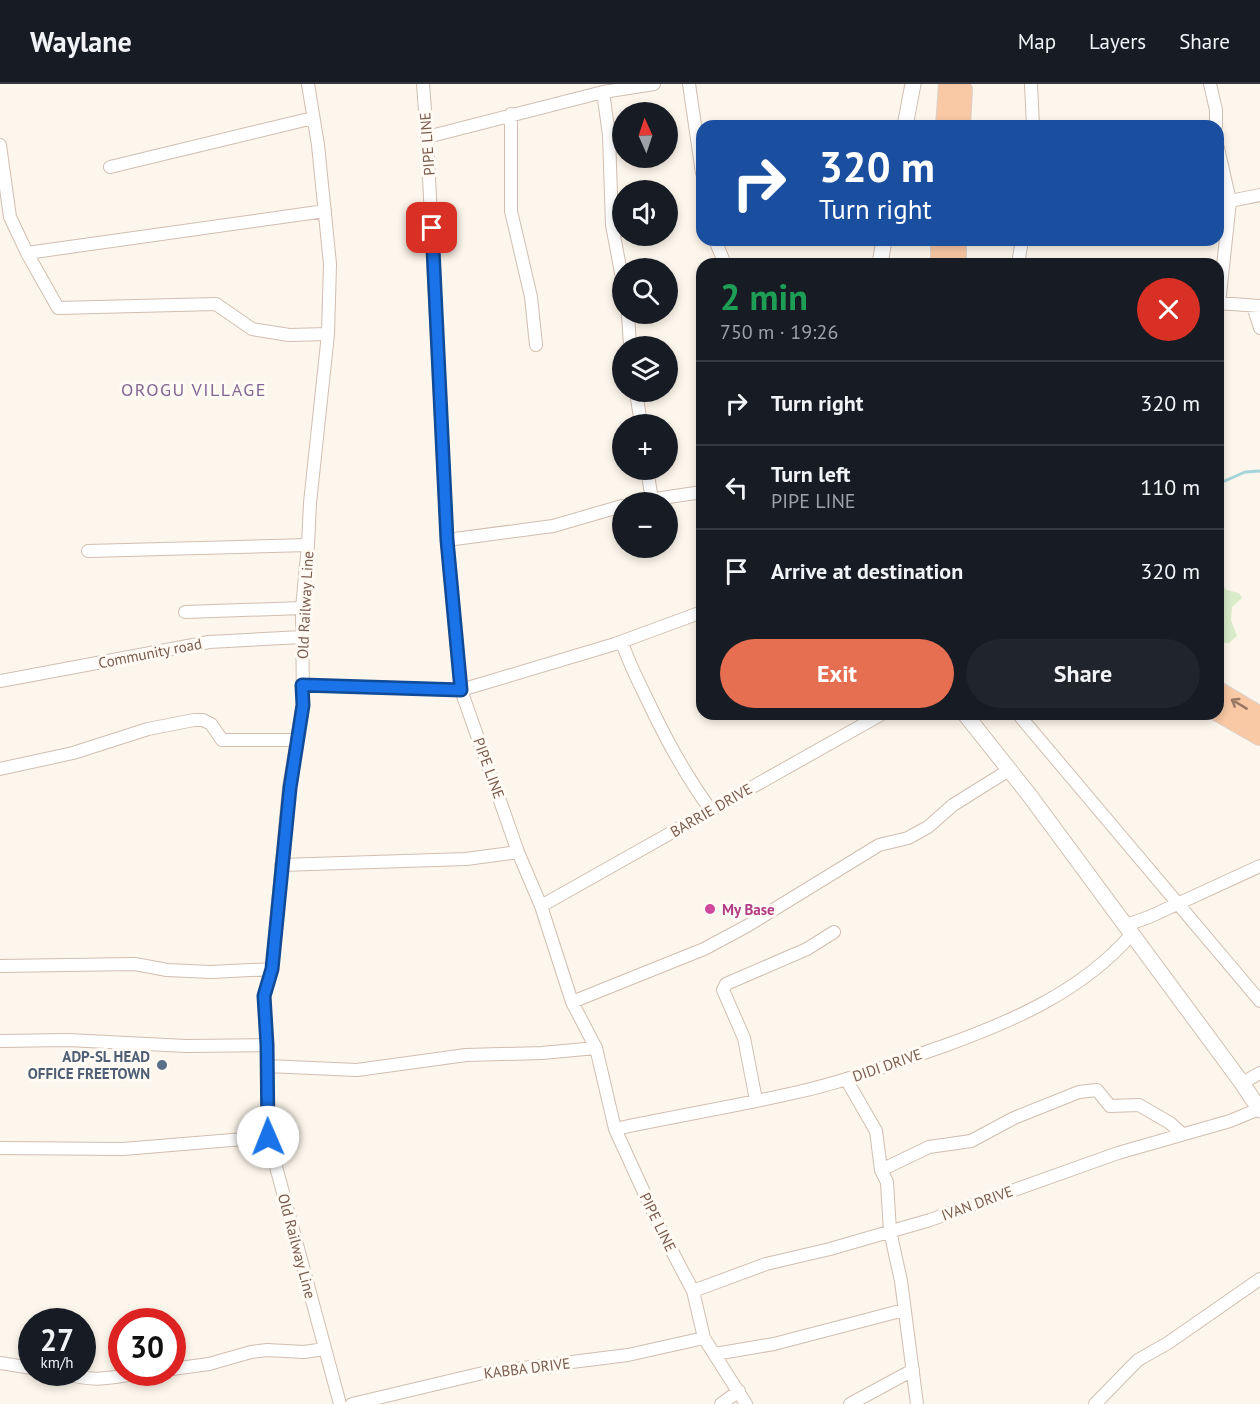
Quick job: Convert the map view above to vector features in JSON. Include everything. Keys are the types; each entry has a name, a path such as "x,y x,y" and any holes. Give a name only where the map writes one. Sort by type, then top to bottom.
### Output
{"highway":[{"path":"946,120 949,84"},
{"path":"960,120 962,84"},
{"path":"1224,696 1260,717"},
{"path":"1224,714 1260,735"}],"street":[{"name":"Old Railway Line","path":"308,84 330,264 328,334 310,503 302,608 303,705 290,788 272,969 264,996 268,1137 340,1404"},
{"name":"PIPE LINE","path":"423,84 428,137 447,540 461,690 518,852 541,906 572,1002 596,1048 615,1129 664,1236 693,1291 704,1338 746,1404"},
{"path":"428,137 603,92 654,84"},
{"path":"689,84 696,131"},
{"path":"906,120 913,84"},
{"path":"1031,84 1032,120"},
{"path":"1210,84 1216,120"},
{"path":"603,92 609,135 612,225 618,258"},
{"path":"511,114 511,210 531,297 536,345"},
{"path":"110,167 313,118"},
{"path":"0,145 5,219 58,308 216,304 252,328 289,335 328,334"},
{"path":"1224,202 1260,195"},
{"path":"27,253 325,211"},
{"path":"1224,304 1256,306 1260,328"},
{"path":"678,495 696,493"},
{"path":"447,540 553,526 612,509"},
{"path":"88,551 308,545"},
{"path":"185,612 302,608"},
{"path":"302,685 461,690 622,642 696,614"},
{"name":"Community road","path":"0,681 209,642 302,637"},
{"path":"622,642 627,658 657,721 686,775 710,809"},
{"path":"0,769 73,753 148,729 194,720 203,720 211,724 222,740 297,740"},
{"name":"BARRIE DRIVE","path":"541,906 871,720"},
{"path":"970,720 1010,770 1260,1109"},
{"path":"1023,720 1260,1001"},
{"path":"572,1002 704,949 747,926 879,845 908,838 928,827 953,805 1010,770"},
{"path":"281,865 466,859 518,852"},
{"path":"1128,931 1260,866"},
{"name":"DIDI DRIVE","path":"615,1129 799,1092 846,1079 950,1043 1030,1011 1074,986 1115,953 1128,931"},
{"path":"756,1100 744,1038 723,990 726,984 807,949 834,932"},
{"path":"0,966 135,964 168,970 211,972 272,969"},
{"path":"0,1041 68,1040 186,1046 267,1045"},
{"path":"267,1066 357,1070 466,1054 542,1053 596,1048"},
{"path":"1242,1083 1260,1073"},
{"path":"846,1079 876,1131 881,1170 887,1182 890,1231 901,1281 914,1370 916,1404"},
{"path":"881,1170 929,1147 971,1141 1014,1118 1079,1092 1097,1090 1110,1106 1139,1105 1170,1123 1182,1134"},
{"name":"IVAN DRIVE","path":"693,1291 766,1264 830,1249 930,1220 1118,1153 1230,1121 1260,1109"},
{"path":"0,1148 123,1149 268,1137"},
{"path":"1095,1404 1138,1360 1168,1343 1260,1279"},
{"path":"715,1354 774,1344 904,1310"},
{"name":"KABBA DRIVE","path":"352,1404 483,1373 628,1355 704,1338"},
{"path":"186,1367 209,1364 259,1351 303,1352 325,1349"},
{"path":"0,1363 18,1366"},
{"path":"850,1404 914,1370"},
{"path":"721,1404 739,1391"}],"green space":[{"path":"1224,587 1239,593 1242,598 1232,607 1231,620 1237,636 1229,643 1224,643"}],"waterway":[{"path":"1224,481 1245,472 1260,471"}],"place":[{"name":"My Base","path":"710,909"},
{"name":"ADP-SL HEAD OFFICE FREETOWN","path":"162,1065"}],"district":[{"name":"OROGU VILLAGE","path":"194,389"}],"route":[{"path":"268,1137 264,996 272,969 290,788 303,705 302,685 461,690 457,626 447,540 432,228"}]}
